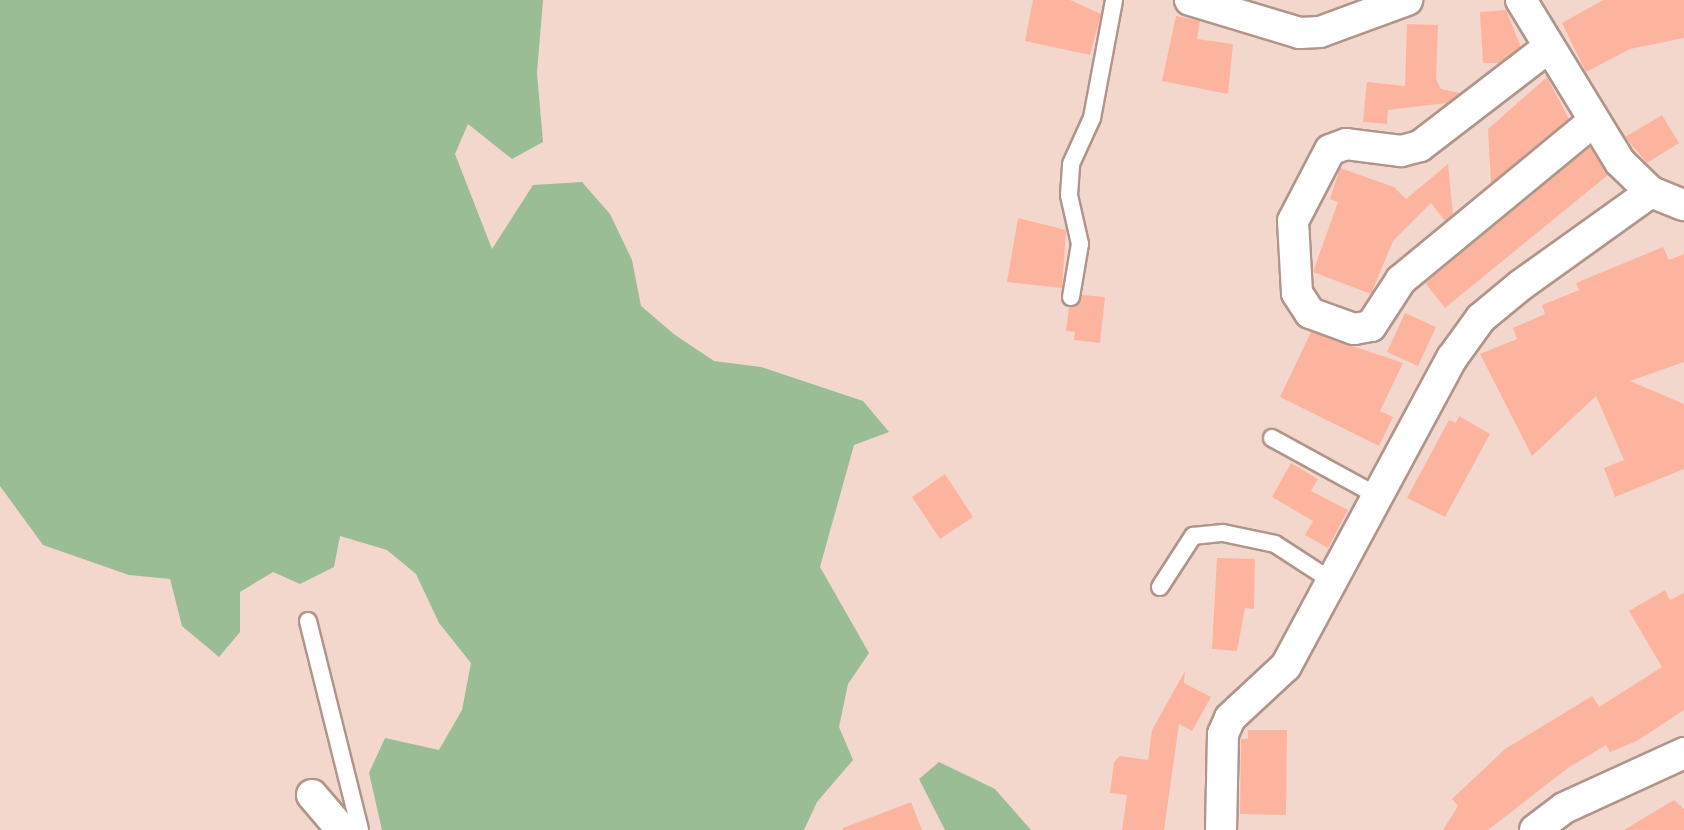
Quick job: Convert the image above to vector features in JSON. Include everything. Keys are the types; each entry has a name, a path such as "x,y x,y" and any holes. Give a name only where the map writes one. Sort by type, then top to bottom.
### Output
{"street":[{"path":"1190,0 1300,33 1320,32 1407,0"},
{"path":"1521,0 1620,162 1651,192 1684,205"},
{"path":"1549,47 1420,146 1401,151 1346,144 1330,150 1293,221 1297,293 1310,313 1354,329 1371,326 1401,281 1594,121"},
{"path":"1221,830 1223,734 1230,718 1286,666 1452,358 1481,318 1651,192"},
{"path":"1535,830 1563,808 1684,754"},
{"path":"312,795 342,830"}],"lane":[{"path":"1071,297 1080,244 1069,195 1071,164 1092,118 1114,0"},
{"path":"1272,438 1378,496"},
{"path":"1160,587 1193,536 1223,533 1275,544 1332,581"},
{"path":"308,621 360,830"}],"green space":[{"path":"0,0 543,0 537,73 543,142 512,159 468,124 455,154 492,249 533,185 582,182 610,214 632,260 641,306 675,335 714,361 761,367 863,401 889,432 854,445 820,567 869,653 848,684 839,727 853,760 817,802 804,830 382,830 369,773 385,738 439,750 462,710 471,663 439,623 416,574 387,550 340,536 334,567 300,584 273,572 240,592 240,632 219,657 182,626 170,579 129,575 43,545 0,486"},
{"path":"939,762 995,789 1031,830 945,830 919,779"}],"building":[{"path":"1033,0 1070,0 1101,14 1090,55 1025,41"},
{"path":"1603,0 1684,0 1684,38 1630,49 1586,72 1562,23"},
{"path":"1506,10 1521,47 1500,63 1483,63 1480,12"},
{"path":"1176,16 1200,21 1197,39 1233,44 1228,94 1162,81"},
{"path":"1407,24 1438,25 1436,79 1441,89 1460,93 1447,103 1388,110 1387,124 1363,122 1367,82 1405,86"},
{"path":"1547,77 1569,119 1491,183 1488,129"},
{"path":"1662,115 1679,143 1647,163 1625,137"},
{"path":"1590,147 1608,175 1445,308 1425,283"},
{"path":"1448,164 1453,214 1445,221 1431,203 1393,241 1371,294 1313,272 1338,202 1330,199 1340,168 1394,187 1406,199"},
{"path":"1018,218 1066,230 1062,288 1007,282"},
{"path":"1663,247 1669,260 1684,254 1684,362 1630,381 1684,404 1684,469 1615,497 1604,468 1624,460 1596,396 1532,456 1480,354 1517,339 1513,328 1545,314 1542,305 1579,290 1576,283"},
{"path":"1082,295 1105,297 1100,343 1074,340 1075,332 1066,331 1069,307"},
{"path":"1405,313 1436,327 1418,366 1387,352"},
{"path":"1311,332 1403,363 1380,411 1393,417 1379,446 1280,397"},
{"path":"1459,416 1490,434 1445,517 1407,498 1449,420 1456,423"},
{"path":"1291,463 1318,479 1311,491 1348,510 1328,548 1305,535 1313,521 1272,497"},
{"path":"945,474 973,517 940,539 912,497"},
{"path":"1217,558 1255,559 1254,609 1245,608 1237,651 1212,649"},
{"path":"1665,590 1670,600 1684,593 1684,710 1637,741 1610,752 1606,745 1568,768 1488,830 1443,830 1458,806 1452,799 1505,749 1592,696 1599,707 1662,667 1629,611"},
{"path":"1185,671 1184,683 1211,697 1192,731 1179,724 1164,830 1122,830 1127,795 1110,793 1114,762 1120,756 1148,760 1152,730"},
{"path":"1248,730 1287,730 1286,815 1240,814 1241,739 1248,739"},
{"path":"1674,800 1684,809 1684,830 1624,830"},
{"path":"911,802 922,830 843,830 843,828"}]}
